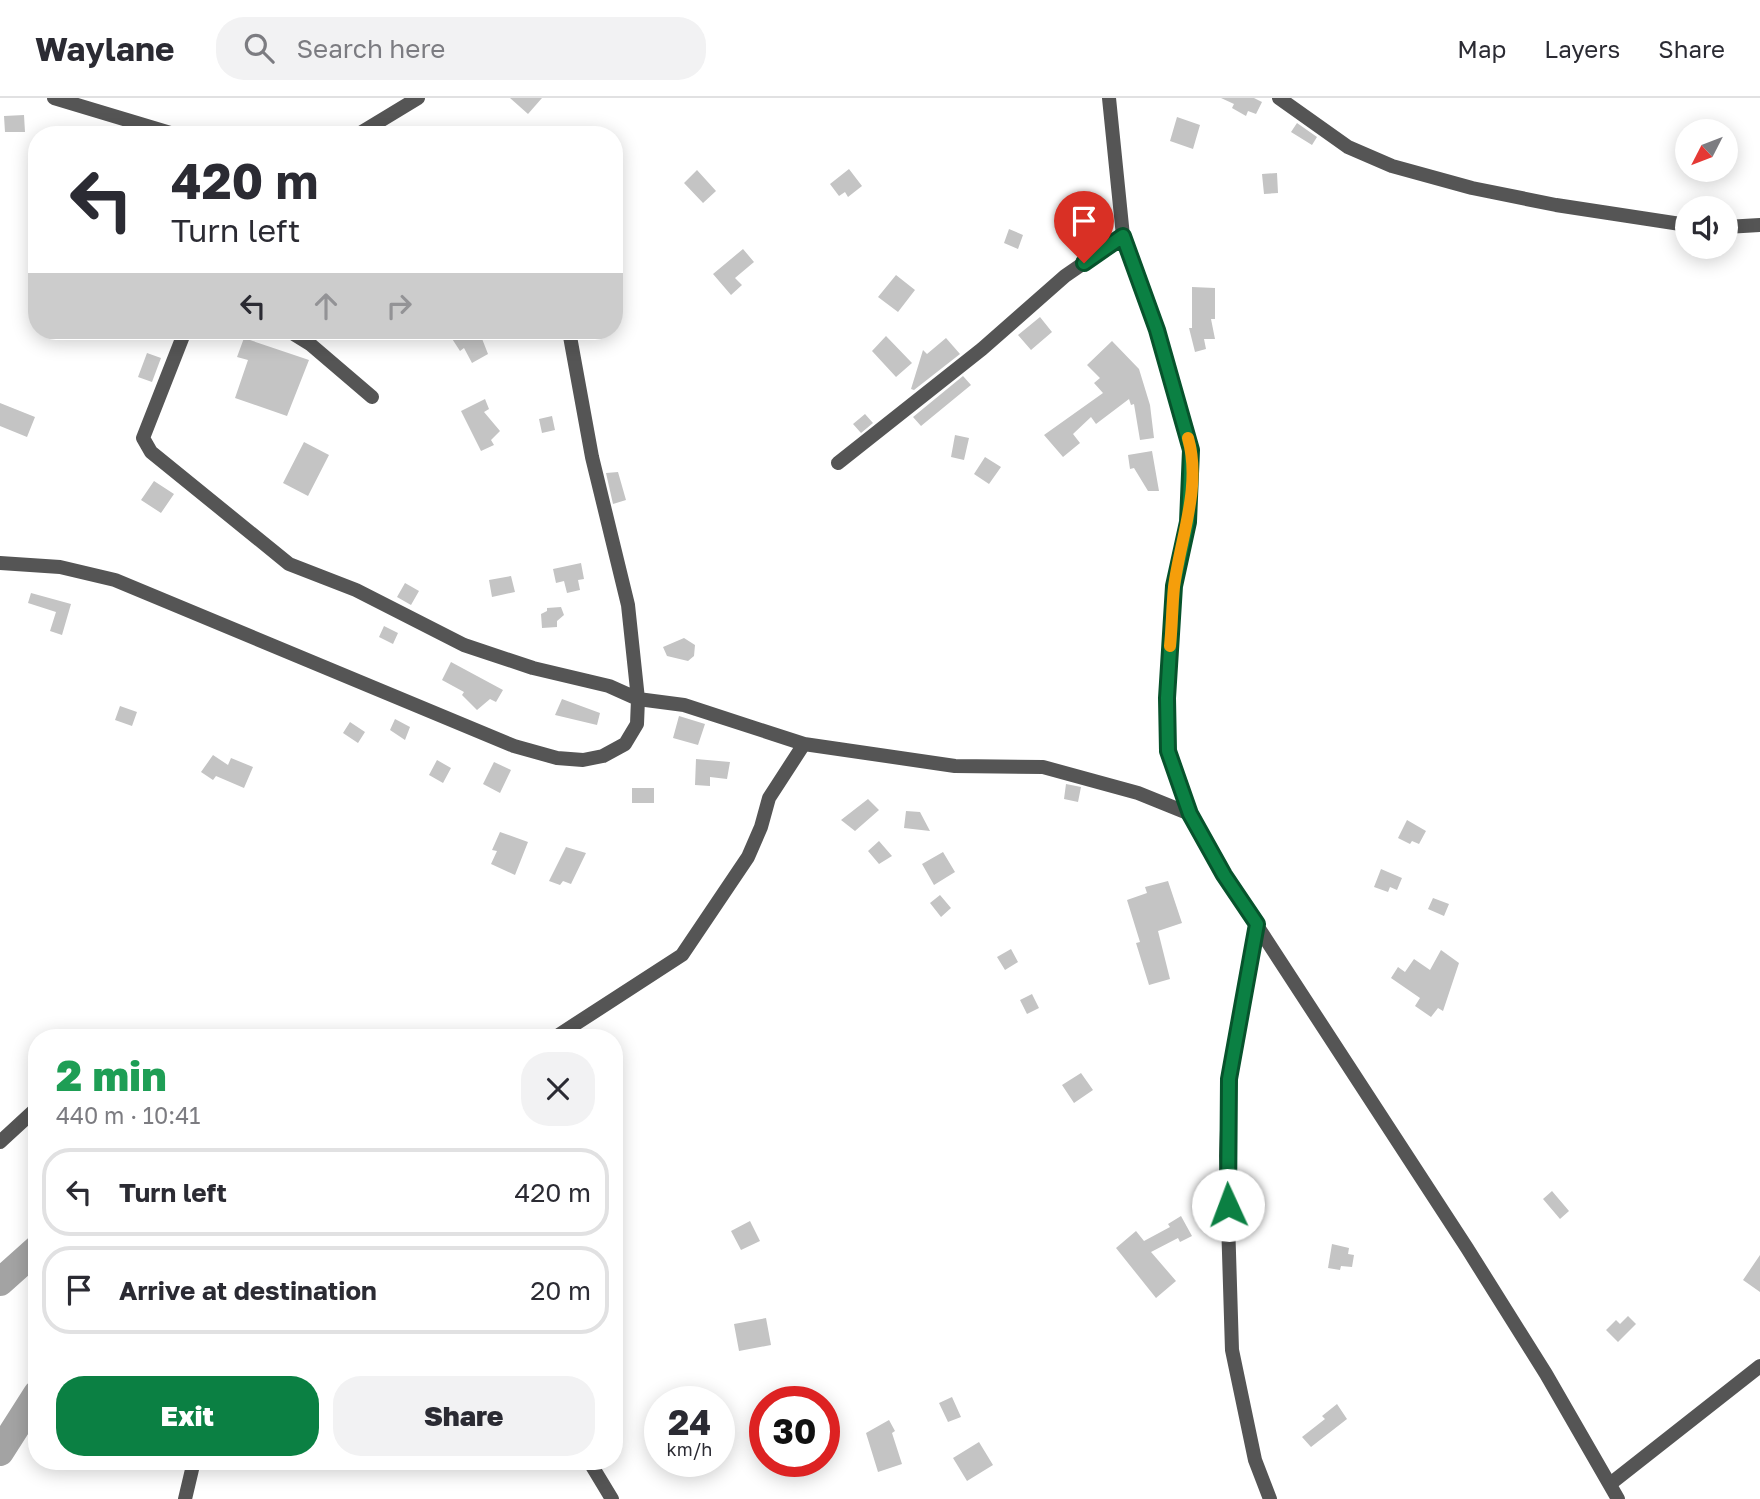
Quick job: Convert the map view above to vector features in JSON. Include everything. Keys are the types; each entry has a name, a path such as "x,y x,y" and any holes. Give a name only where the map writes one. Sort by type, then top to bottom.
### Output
{"street":[{"path":"54,98 147,126"},
{"path":"372,126 418,98"},
{"path":"1109,98 1123,236 1157,330 1191,450 1188,522 1174,586 1167,698 1168,751 1190,814 1224,875 1525,1340 1618,1499"},
{"path":"1279,98 1348,147 1392,166 1472,188 1556,205 1675,223"},
{"path":"1738,226 1760,225"},
{"path":"838,463 982,349 1065,276 1123,236"},
{"path":"182,340 143,438 151,452 289,564 356,590 464,645 534,667 609,686 638,699 684,705 804,744 942,765 1043,767 1138,793 1190,814"},
{"path":"304,340 372,397"},
{"path":"0,563 60,567 115,580 514,746 557,758 583,761 603,756 625,744 637,724 638,699 628,605 592,457 571,340"},
{"path":"568,1029 682,955 748,857 761,827 769,798 804,744"},
{"path":"1257,924 1229,1079 1226,1156 1232,1350 1255,1460 1270,1499"},
{"path":"0,1142 28,1116"},
{"path":"1610,1484 1760,1366"},
{"path":"185,1499 192,1470"},
{"path":"594,1470 612,1499"}],"building":[{"path":"510,98 542,98 528,114"},
{"path":"1221,98 1254,98 1262,102 1256,114 1248,111 1246,116 1232,108 1234,104"},
{"path":"24,115 25,132 5,132 4,116"},
{"path":"1177,117 1200,125 1193,149 1170,141"},
{"path":"1297,123 1317,137 1312,145 1291,132"},
{"path":"849,169 862,186 848,197 845,192 839,196 830,184"},
{"path":"697,170 716,191 703,203 684,183"},
{"path":"1277,173 1278,193 1264,194 1262,174"},
{"path":"1009,229 1023,235 1018,249 1004,243"},
{"path":"743,249 754,262 735,278 742,285 731,295 713,274"},
{"path":"896,275 915,290 898,312 878,297"},
{"path":"1192,287 1215,288 1215,319 1211,319 1215,339 1204,339 1206,349 1195,352 1189,328 1192,328"},
{"path":"1040,317 1052,332 1031,350 1018,335"},
{"path":"886,336 912,363 896,377 872,351"},
{"path":"946,338 960,354 914,390 911,389 923,350 927,354"},
{"path":"243,340 250,340 309,360 287,416 235,398 248,360 237,357"},
{"path":"453,340 483,340 488,354 472,363 464,348 460,351"},
{"path":"1112,341 1139,369 1150,405 1154,438 1140,440 1134,404 1131,405 1129,399 1096,424 1091,417 1073,434 1080,443 1063,457 1044,435 1103,393 1094,383 1100,378 1087,365"},
{"path":"147,353 161,358 152,382 138,377"},
{"path":"963,376 971,385 921,426 913,417"},
{"path":"485,399 489,409 484,412 500,431 491,440 494,445 481,451 461,411"},
{"path":"0,403 35,417 27,437 0,426"},
{"path":"865,414 873,423 861,433 853,424"},
{"path":"552,416 555,430 542,433 539,419"},
{"path":"955,435 969,438 964,460 951,457"},
{"path":"304,442 329,455 308,496 283,483"},
{"path":"1152,451 1159,491 1148,491 1134,468 1130,469 1128,455"},
{"path":"985,457 1001,467 989,484 974,474"},
{"path":"618,472 626,500 613,504 606,473"},
{"path":"154,481 174,494 161,513 141,500"},
{"path":"581,563 584,579 578,580 580,590 567,593 564,581 556,583 553,569"},
{"path":"511,576 515,592 492,597 489,580"},
{"path":"405,583 419,591 411,605 397,597"},
{"path":"31,593 71,604 62,635 50,631 56,612 28,603"},
{"path":"561,607 564,615 557,621 557,627 542,628 541,614 547,611 547,608"},
{"path":"384,626 398,633 393,644 379,637"},
{"path":"684,638 695,645 694,656 688,661 667,656 663,647"},
{"path":"451,662 503,690 496,702 490,699 477,710 462,695 464,692 442,680"},
{"path":"562,699 600,713 597,725 555,715"},
{"path":"120,706 137,712 132,726 115,720"},
{"path":"679,716 705,724 698,745 673,738"},
{"path":"395,719 410,727 405,740 390,730"},
{"path":"350,722 365,732 358,743 343,733"},
{"path":"213,755 228,765 231,758 253,767 244,788 216,776 213,780 201,772"},
{"path":"696,759 730,762 727,779 710,777 710,786 695,785"},
{"path":"437,760 451,768 443,783 429,775"},
{"path":"494,762 511,770 500,793 483,784"},
{"path":"1066,784 1081,787 1078,802 1064,799"},
{"path":"632,788 654,788 654,803 632,803"},
{"path":"868,799 879,810 855,831 841,820"},
{"path":"906,811 920,812 930,831 904,828"},
{"path":"1407,820 1426,831 1419,844 1412,841 1410,844 1398,838"},
{"path":"500,832 528,842 515,875 491,864 497,851 492,850"},
{"path":"879,841 892,856 879,864 868,851"},
{"path":"566,847 586,853 571,884 563,881 560,885 549,881"},
{"path":"943,852 955,872 934,885 922,864"},
{"path":"1381,869 1402,878 1397,890 1390,887 1388,892 1374,887"},
{"path":"1168,881 1182,923 1158,931 1170,979 1149,985 1127,900 1147,893 1145,887"},
{"path":"940,895 951,908 941,917 930,903"},
{"path":"1433,898 1449,904 1444,916 1428,909"},
{"path":"1011,949 1018,962 1005,970 997,957"},
{"path":"1441,950 1459,963 1443,1011 1438,1008 1431,1017 1415,1006 1420,998 1391,978 1398,967 1405,972 1414,959 1430,970"},
{"path":"1032,994 1039,1008 1027,1014 1020,1000"},
{"path":"1081,1073 1093,1090 1074,1103 1062,1085"},
{"path":"1552,1191 1569,1211 1560,1219 1543,1199"},
{"path":"1181,1216 1192,1236 1180,1242 1178,1238 1151,1252 1176,1281 1156,1298 1116,1248 1136,1231 1144,1241 1170,1227 1168,1224"},
{"path":"750,1221 760,1241 741,1250 731,1231"},
{"path":"1332,1244 1349,1248 1348,1254 1354,1255 1352,1267 1341,1266 1340,1270 1328,1268"},
{"path":"1760,1255 1760,1292 1743,1280"},
{"path":"1628,1316 1636,1324 1618,1342 1606,1330 1616,1320 1620,1324"},
{"path":"766,1318 771,1345 739,1351 734,1324"},
{"path":"952,1397 961,1417 948,1422 939,1403"},
{"path":"1337,1404 1347,1419 1311,1447 1302,1437 1325,1419 1322,1416"},
{"path":"889,1420 895,1431 892,1433 902,1464 878,1472 866,1433"},
{"path":"979,1442 993,1465 967,1481 953,1458"}],"waterway":[{"path":"0,1282 28,1257"},
{"path":"0,1452 28,1408"}],"slow traffic":[{"path":"1170,646 1174,586 1188,522 1191,450 1188,438"}],"route":[{"path":"1084,263 1123,236 1157,330 1191,450 1188,522 1174,586 1167,698 1168,751 1190,814 1224,875 1257,924 1229,1079 1226,1156 1228,1205"}]}
